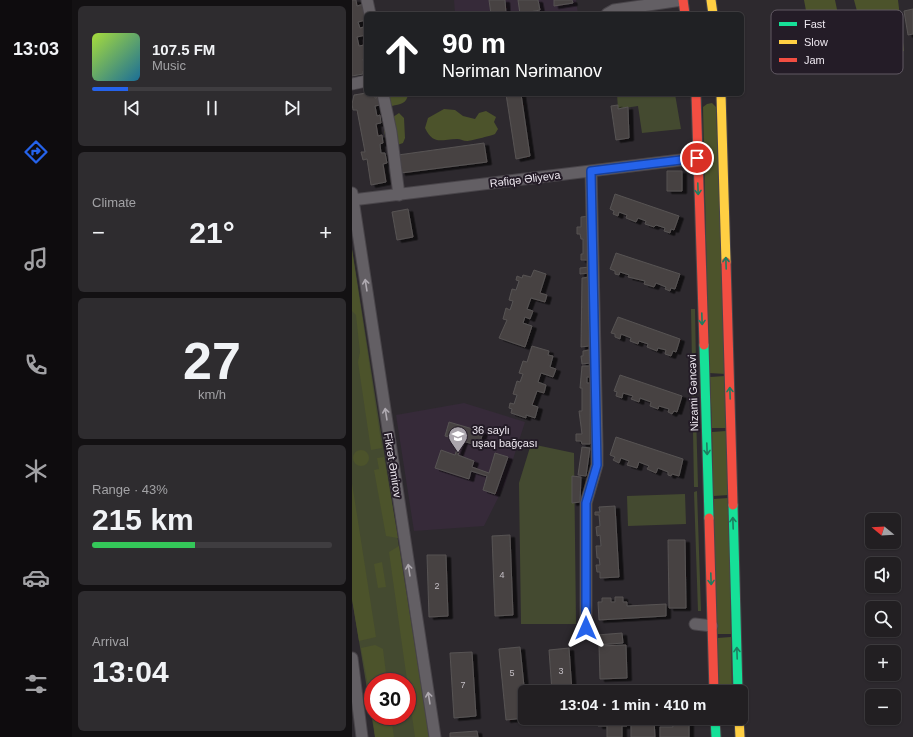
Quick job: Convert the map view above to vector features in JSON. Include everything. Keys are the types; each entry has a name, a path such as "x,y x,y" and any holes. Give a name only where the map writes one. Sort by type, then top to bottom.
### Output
{"main road":[{"path":"682,0 685,12"},
{"path":"711,0 713,12"},
{"name":"Nizami Gəncəvi","path":"696,96 714,685"},
{"path":"721,96 738,685"},
{"path":"715,725 716,737"},
{"path":"739,725 740,737"}],"street":[{"path":"367,0 370,12"},
{"path":"610,12 614,10 682,0"},
{"path":"352,84 364,81"},
{"path":"383,96 391,132 399,195"},
{"name":"Rəfiqə Əliyeva","path":"352,198 399,195 697,158"},
{"path":"586,628 586,503 597,465 591,171"},
{"name":"Fikrət Əmirov","path":"352,198 435,737"},
{"path":"695,624 712,626"},
{"path":"352,658 362,737"}],"shaded area":[{"path":"454,0 576,0 578,12 455,12"},
{"name":"36 saylı uşaq bağçası","path":"464,403 525,422 505,484 484,526 414,531 396,415"}],"green space":[{"path":"804,0 835,0 837,10 806,10"},
{"path":"854,0 898,0 899,10 857,10"},
{"path":"386,96 407,96 405,102 392,106"},
{"path":"617,96 675,96 681,129 642,133 638,106 618,109"},
{"path":"712,103 716,107 726,374 709,373 703,107"},
{"path":"444,109 455,110 463,116 475,119 479,113 486,111 496,117 494,122 498,129 495,134 469,141 457,139 435,139 428,134 425,128 428,118"},
{"path":"399,113 404,118 405,138 403,143 392,147 387,144 384,123"},
{"path":"352,249 429,737 375,737 373,725 416,725 416,673 364,673 352,599"},
{"path":"352,250 382,448 371,450 358,362 360,352 356,315 352,311"},
{"path":"691,309 695,309 696,364 692,364"},
{"path":"692,375 695,375 698,487 694,487"},
{"path":"725,376 726,428 712,428 710,377"},
{"path":"726,431 729,495 713,496 712,432"},
{"path":"531,444 574,453 576,624 521,624 519,483"},
{"path":"358,450 364,450 369,455 367,464 364,466 358,466 353,461 353,455"},
{"path":"384,457 398,538 386,536 374,470 379,469 377,458"},
{"path":"352,483 376,637 359,641 352,599"},
{"path":"697,491 701,611 698,611 694,492"},
{"path":"685,494 686,524 628,526 627,496"},
{"path":"729,498 731,634 717,634 713,499"},
{"path":"399,546 429,737 415,737 413,725 416,725 416,673 406,673 389,552"},
{"path":"382,562 386,587 378,588 374,564"},
{"path":"731,637 732,685 718,685 717,638"},
{"path":"375,645 383,649 386,673 366,673 361,648"},
{"path":"374,725 392,725 394,737 375,737"}],"building":[{"path":"352,0 356,0 357,6 364,4 366,12 364,12 364,20 358,22 360,28 364,27 364,35 357,37 359,46 364,45 364,71 363,74 352,76"},
{"path":"489,0 505,0 506,12 491,12"},
{"path":"518,0 538,0 540,10 520,12"},
{"path":"554,0 572,0 573,3 554,6"},
{"path":"913,9 913,34 908,35 904,11"},
{"path":"364,93 364,96 374,96 375,98 379,97 380,105 375,106 377,116 380,115 381,123 376,124 378,136 382,135 383,143 380,144 381,153 385,153 387,163 383,164 386,182 371,185 367,159 363,160 361,152 365,152 357,110 353,110 352,104 354,95"},
{"path":"506,96 521,96 530,156 516,159"},
{"path":"618,105 618,109 628,107 629,138 616,140 611,106"},
{"path":"484,143 487,162 401,173 398,155"},
{"path":"667,171 682,171 682,191 667,191"},
{"path":"615,194 679,216 674,230 671,229 670,233 664,231 665,228 645,224 646,221 638,218 636,222 626,218 627,215 619,212 618,216 613,214 614,211 610,209"},
{"path":"408,209 413,237 397,240 392,212"},
{"path":"590,216 590,260 581,260 581,254 583,254 583,239 581,239 580,234 577,234 577,227 581,227 581,217"},
{"path":"616,253 680,274 675,289 671,288 670,291 665,289 666,287 656,283 654,287 644,284 645,281 628,277 629,275 620,272 619,275 615,274 615,271 610,269"},
{"path":"590,267 590,273 580,274 580,268"},
{"path":"534,270 546,274 540,293 547,295 545,302 531,298 527,309 533,311 530,319 525,317 523,323 532,326 525,347 499,338 507,320 503,319 506,308 510,310 513,301 509,300 512,289 516,290 519,281 516,280 517,276 522,278 523,275 531,277"},
{"path":"590,277 589,346 581,347 582,278"},
{"path":"618,317 680,339 676,352 673,351 671,356 665,354 666,350 658,348 657,351 647,347 648,344 639,341 638,344 630,341 631,338 621,334 620,339 615,337 615,334 611,333"},
{"path":"532,346 549,351 548,355 553,356 550,367 556,369 553,377 541,373 538,382 546,385 544,393 537,391 532,405 538,407 535,418 526,415 526,418 511,413 512,409 509,408 510,403 514,404 517,395 513,394 517,381 520,382 523,374 519,373 523,361 527,362"},
{"path":"589,350 590,363 582,364 581,356 583,356 583,351"},
{"path":"582,366 590,366 590,377 587,377 587,383 590,383 590,444 582,444 581,441 576,441 576,434 582,434 579,411 582,411 582,388 580,388"},
{"path":"620,375 682,396 677,412 674,411 672,414 668,412 669,409 659,406 658,409 650,406 651,402 640,398 639,402 631,399 633,396 623,393 622,398 616,396 617,392 614,391"},
{"path":"449,422 483,432 479,446 463,441 458,455 474,461 472,467 489,473 495,453 508,457 495,494 483,490 487,476 471,471 469,479 435,468 441,450 455,455 460,440 445,436"},
{"path":"616,437 683,459 679,476 672,474 671,476 668,475 668,472 658,468 656,473 647,469 649,466 639,462 637,468 627,465 629,461 621,458 619,463 613,460 615,457 610,455"},
{"path":"582,447 590,448 586,476 578,475"},
{"path":"572,476 581,477 580,502 572,503"},
{"path":"615,506 619,577 600,578 600,572 597,572 596,565 600,565 599,558 597,558 596,546 601,546 600,535 597,536 596,527 600,526 599,515 595,515 595,512 600,512 599,507"},
{"path":"510,535 513,615 495,616 492,536"},
{"path":"668,540 685,540 686,608 669,608"},
{"path":"427,555 446,555 448,616 429,617"},
{"path":"615,597 623,597 623,602 627,602 627,606 666,604 666,616 599,620 598,602 602,602 602,598 611,598 611,602 615,602"},
{"path":"622,633 623,643 598,645 597,635"},
{"path":"626,645 627,678 600,679 599,646"},
{"path":"520,647 524,685 518,685 518,719 506,720 499,649"},
{"path":"569,648 572,685 552,685 549,650"},
{"path":"472,652 476,716 454,718 450,653"},
{"path":"627,725 622,726 622,737 607,737 607,726 598,726"},
{"path":"631,725 654,725 655,737 631,737"},
{"path":"672,725 689,725 689,737 660,737 660,727 673,727"},
{"path":"477,731 478,737 450,737 450,733"}],"traffic: fast":[{"path":"704,345 709,518"},
{"path":"733,505 738,685"},
{"path":"715,725 716,737"}],"traffic: slow":[{"path":"711,0 713,12"},
{"path":"721,96 726,262"},
{"path":"739,725 740,737"}],"traffic: jam":[{"path":"683,0 685,12"},
{"path":"696,96 704,345"},
{"path":"726,262 733,505"},
{"path":"709,518 714,685"}],"place":[{"name":"36 saylı uşaq bağçası","path":"458,453"}],"route":[{"path":"586,628 586,503 597,465 591,171 697,158"}]}
